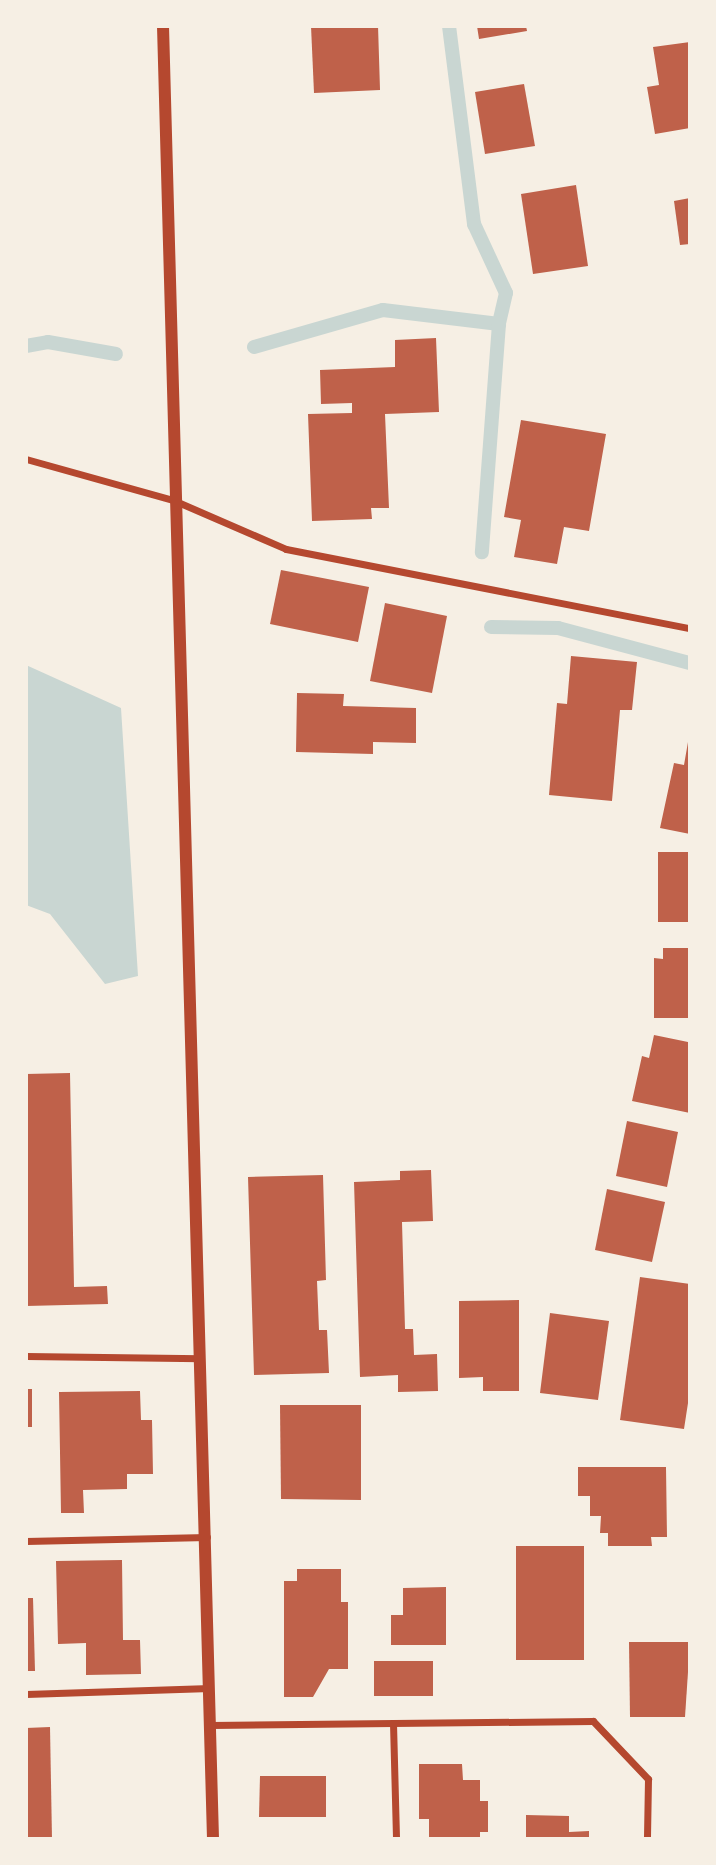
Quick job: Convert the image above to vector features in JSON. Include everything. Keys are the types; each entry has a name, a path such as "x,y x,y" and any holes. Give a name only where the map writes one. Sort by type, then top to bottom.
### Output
{"street":[{"path":"163,26 173,500 202,1358 213,1839"},
{"path":"26,458 173,500 286,549 690,628"},
{"path":"26,1356 202,1358"},
{"path":"26,1541 207,1537"},
{"path":"26,1694 210,1688"},
{"path":"211,1725 593,1721 648,1779 647,1839"},
{"path":"393,1723 396,1839"}],"shaded area":[{"path":"26,665 121,708 138,976 105,984 50,914 26,905"}],"building":[{"path":"311,26 378,26 380,90 314,93"},
{"path":"477,26 526,26 527,31 479,39"},
{"path":"690,42 690,128 655,134 647,87 659,85 653,47"},
{"path":"524,84 535,146 485,154 475,92"},
{"path":"576,185 588,266 533,274 521,194"},
{"path":"690,198 690,244 680,245 674,201"},
{"path":"436,338 439,412 385,414 389,508 371,508 372,519 312,521 308,414 352,413 352,403 321,404 320,370 395,367 395,340"},
{"path":"521,420 606,434 589,531 564,527 557,564 514,557 521,520 504,517"},
{"path":"281,570 369,587 358,642 270,624"},
{"path":"385,603 447,616 432,693 370,681"},
{"path":"571,656 637,662 632,710 620,710 612,801 549,795 557,703 567,704"},
{"path":"297,693 344,694 343,706 416,708 416,743 373,742 373,754 296,752"},
{"path":"688,742 690,834 660,828 674,763 684,765"},
{"path":"658,852 690,852 690,922 658,922"},
{"path":"663,948 690,948 690,1018 654,1018 654,958 663,959"},
{"path":"654,1035 688,1042 690,1113 632,1101 642,1056 649,1058"},
{"path":"70,1073 74,1287 107,1286 108,1304 26,1306 26,1074"},
{"path":"627,1121 678,1132 667,1187 616,1176"},
{"path":"431,1170 433,1221 402,1222 405,1329 413,1329 414,1355 437,1354 438,1391 398,1392 398,1375 360,1377 354,1182 400,1180 400,1171"},
{"path":"323,1175 326,1280 317,1281 319,1330 327,1330 329,1373 254,1375 248,1177"},
{"path":"607,1189 665,1202 652,1262 595,1250"},
{"path":"640,1277 690,1284 690,1390 684,1429 620,1420"},
{"path":"519,1300 519,1391 483,1391 483,1377 459,1378 459,1301"},
{"path":"550,1313 609,1321 598,1400 540,1393"},
{"path":"26,1389 32,1389 32,1427 26,1427"},
{"path":"140,1391 141,1420 152,1420 153,1474 127,1474 127,1489 83,1490 84,1513 61,1513 59,1392"},
{"path":"280,1405 361,1405 361,1500 281,1499"},
{"path":"578,1467 666,1467 667,1537 651,1537 652,1546 608,1546 608,1533 600,1533 601,1516 590,1516 590,1496 578,1496"},
{"path":"516,1546 584,1546 584,1660 516,1660"},
{"path":"122,1560 123,1640 140,1640 141,1674 86,1675 86,1643 58,1644 56,1561"},
{"path":"297,1569 341,1569 341,1602 348,1602 348,1669 329,1669 313,1697 284,1697 284,1581 297,1581"},
{"path":"446,1587 446,1645 391,1645 391,1615 403,1615 403,1588"},
{"path":"26,1598 33,1598 35,1671 26,1671"},
{"path":"629,1642 690,1642 685,1717 630,1717"},
{"path":"374,1661 433,1661 433,1696 374,1696"},
{"path":"50,1727 52,1839 26,1839 26,1728"},
{"path":"419,1764 462,1764 463,1780 480,1780 480,1801 488,1801 488,1832 480,1832 480,1839 429,1839 429,1819 419,1819"},
{"path":"260,1776 326,1776 326,1817 259,1817"},
{"path":"526,1815 569,1816 569,1832 589,1831 589,1839 526,1839"}],"waterway":[{"path":"449,26 474,224 506,293 499,324"},
{"path":"254,347 383,310 499,324 482,552"},
{"path":"26,346 48,342 116,354"},
{"path":"491,627 558,628 690,663"}]}
